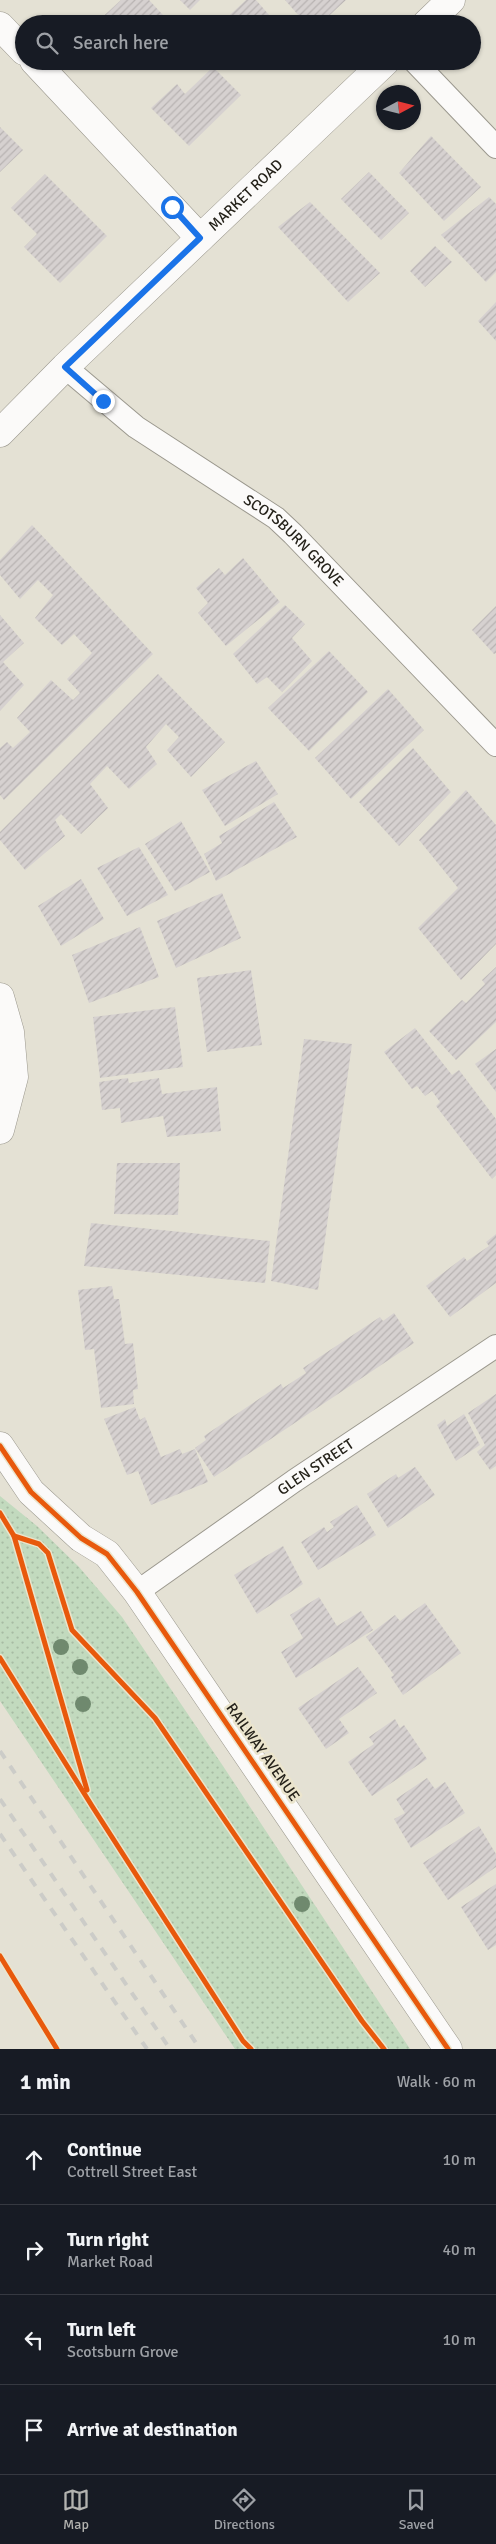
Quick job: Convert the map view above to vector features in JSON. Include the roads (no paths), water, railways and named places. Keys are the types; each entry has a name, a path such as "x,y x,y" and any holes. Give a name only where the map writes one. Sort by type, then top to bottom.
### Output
{"street":[{"path":"435,15 451,0"},
{"path":"0,26 15,42"},
{"path":"42,70 200,238"},
{"name":"MARKET ROAD","path":"0,433 65,367 377,70"},
{"path":"423,70 496,147"},
{"name":"SCOTSBURN GROVE","path":"65,367 136,427 282,524 496,745"},
{"path":"0,997 10,1032 14,1077 0,1130"},
{"name":"GLEN STREET","path":"137,1592 278,1493 496,1346"},
{"name":"RAILWAY AVENUE","path":"0,1446 32,1492 81,1538 106,1554 137,1592 448,2049"}],"railway":[{"path":"0,1751 200,2049"},
{"path":"0,1799 170,2049"},
{"path":"0,1834 147,2049"}]}
